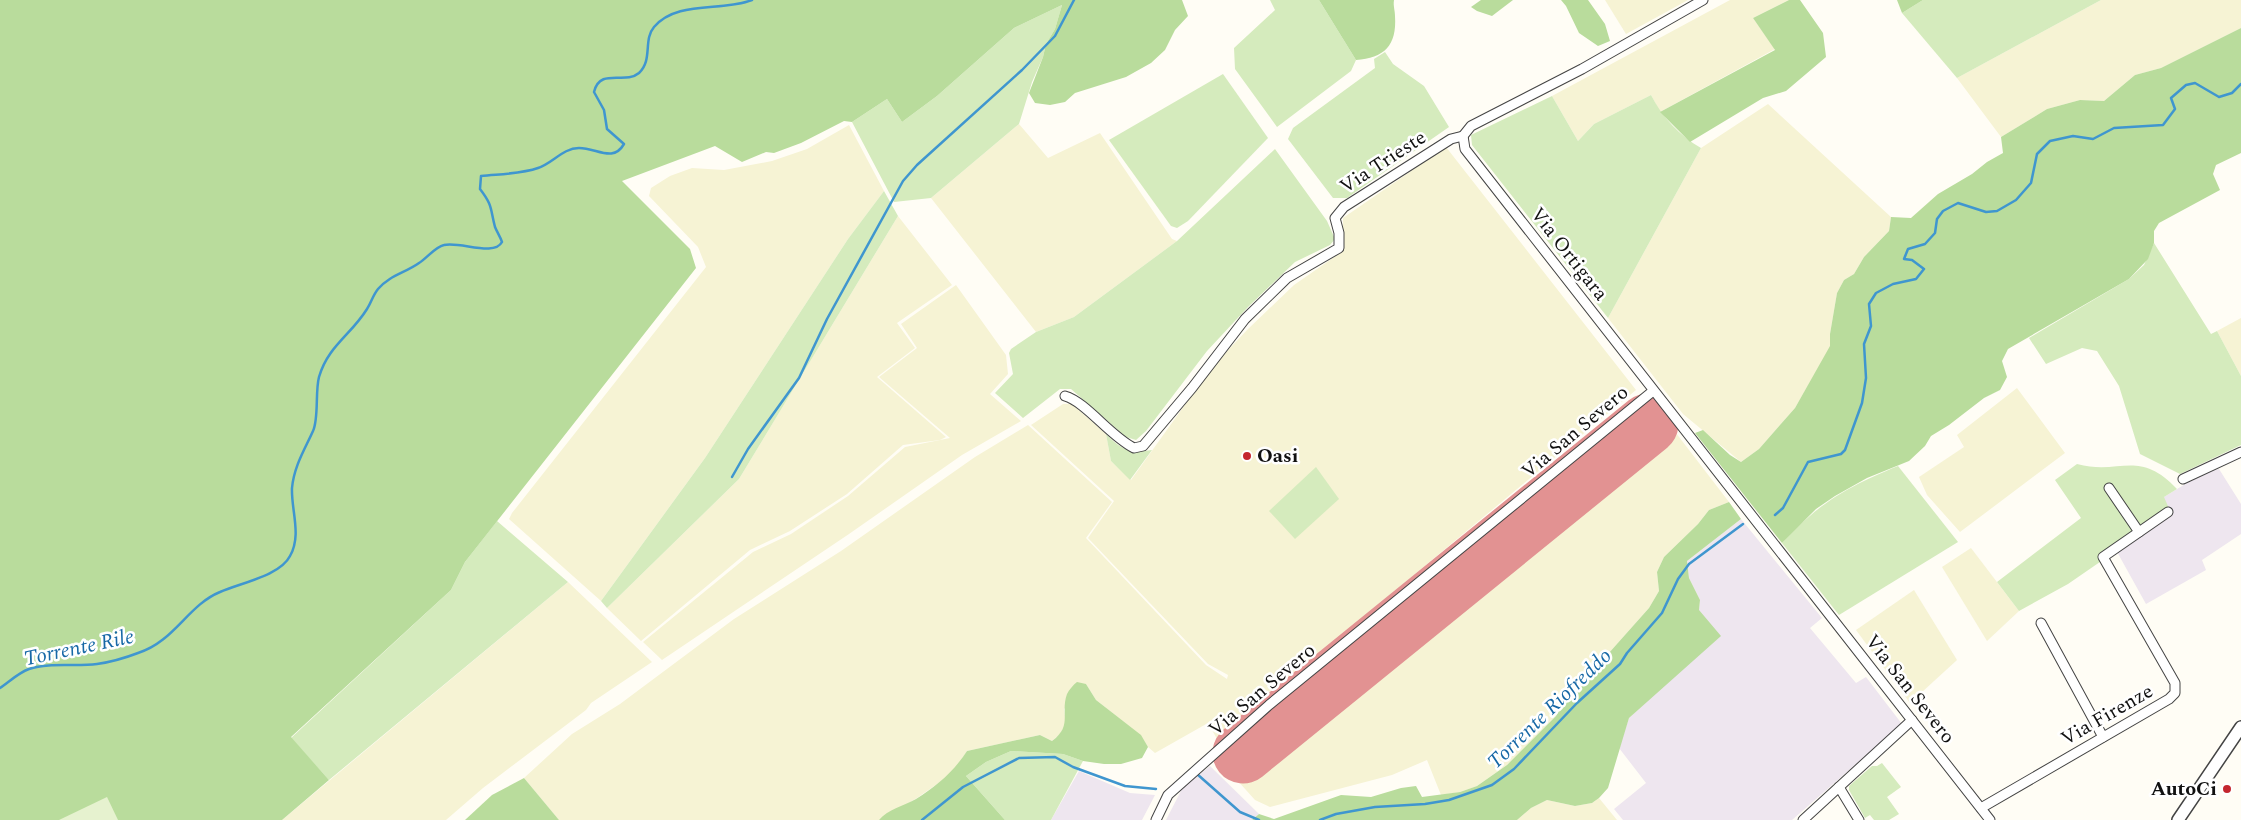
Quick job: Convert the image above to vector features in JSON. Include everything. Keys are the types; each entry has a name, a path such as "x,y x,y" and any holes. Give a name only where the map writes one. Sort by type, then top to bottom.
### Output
{"street":[{"name":"Via Trieste","path":"1065,396 1077,402 1124,443 1134,448 1143,446 1192,388 1245,319 1287,278 1338,248 1339,233 1335,218 1344,207 1451,139 1463,136 1471,126 1582,68 1703,0"},
{"name":"Via Ortigara","path":"1463,136 1465,149 1653,391"},
{"name":"Via San Severo","path":"1156,820 1168,795 1269,705 1653,391 1990,820"},
{"path":"2183,479 2241,452"},
{"path":"2110,488 2139,532 2168,512"},
{"name":"Via Firenze","path":"1981,808 2169,699 2175,693 2174,683 2103,557 2139,532"},
{"path":"2041,623 2103,737"},
{"path":"1803,820 1912,720"},
{"path":"2178,820 2241,727"},
{"path":"1838,787 1859,820"}],"shaded area":[{"path":"1605,0 1688,0 1626,34"},
{"path":"1730,0 1789,0 1753,18 1775,49 1660,112 1651,95 1594,124 1578,141 1552,96"},
{"path":"2101,0 2241,0 2241,28 2161,68 2135,75 2104,101 2080,100 2047,109 2001,137 1957,78"},
{"path":"1768,104 1891,217 1889,231 1864,257 1854,274 1844,280 1837,293 1830,334 1831,346 1795,408 1759,449 1741,462 1683,414 1608,318 1701,148"},
{"path":"1019,124 1048,158 1100,133 1172,239 1177,241 1074,317 1036,332 931,198"},
{"path":"849,125 884,191 848,239 705,458 601,601 509,519 706,267 698,247 649,196 651,188 670,176 692,168 724,170 772,161 807,149"},
{"path":"1446,147 1636,390 1217,739 1208,723 1155,753 1148,747 1140,735 1096,700 1086,684 1064,709 1066,723 1060,734 1052,741 1040,735 967,751 956,768 940,782 879,820 559,820 524,778 572,734 620,704 734,619 841,551 975,457 1028,425 1112,502 1086,538 1206,665 1227,679 1228,675 1208,664 1088,538 1114,501 1031,425 1063,404 1072,404 1106,434 1111,461 1131,480 1212,367 1294,285 1343,251 1343,218"},
{"path":"898,216 952,285 897,323 915,348 877,377 946,437 940,440 903,445 847,494 790,531 750,550 641,641 607,608 739,479"},
{"path":"956,285 1006,355 1008,374 990,394 1021,421 962,455 662,660 643,642 753,552 791,534 848,496 905,447 950,438 879,377 917,348 901,324"},
{"path":"2241,318 2241,376 2217,331"},
{"path":"2017,388 2065,453 1960,532 1927,495 1919,477 1964,447 1957,435"},
{"path":"1647,404 1656,407 1729,502 1709,510 1698,524 1664,557 1657,572 1659,591 1649,608 1592,672 1582,686 1567,698 1556,716 1507,765 1477,786 1460,792 1441,795 1427,760 1392,775 1270,807 1255,800 1228,770 1224,751"},
{"path":"2219,469 2241,504 2241,534 2202,560 2206,570 2146,604 2116,550 2164,497 2205,472"},
{"path":"1741,519 1822,618 1810,628 1856,683 1866,677 1902,724 1792,820 1623,820 1614,809 1646,783 1619,748 1629,718 1662,687 1699,609 1700,600 1689,578 1687,561"},
{"path":"1971,548 2019,611 1987,641 1942,567"},
{"path":"568,582 652,662 591,703 586,710 483,788 446,820 282,820"},
{"path":"1914,590 1957,660 1910,703 1856,630"},
{"path":"1210,766 1259,814 1252,820 1166,820 1183,787"},
{"path":"1079,771 1130,793 1155,795 1142,820 1051,820"},
{"path":"1599,798 1617,820 1517,820 1531,808 1547,800 1575,806 1592,803"}],"green space":[{"path":"0,0 1182,0 1188,16 1175,30 1165,50 1151,63 1126,77 1075,93 1065,102 1050,105 1035,103 1029,93 1046,44 1055,29 1062,5 1014,28 937,96 902,122 887,99 852,122 844,121 801,143 774,153 766,152 742,162 715,146 622,181 690,249 696,268 465,562 451,590 291,737 329,780 282,820 0,820"},
{"path":"1270,0 1319,0 1356,60 1351,71 1277,127 1235,69 1234,48 1275,10"},
{"path":"1319,0 1394,0 1395,26 1391,43 1381,53 1366,59 1356,60"},
{"path":"1481,0 1513,0 1492,16 1471,7"},
{"path":"1561,0 1588,0 1605,24 1610,41 1598,46 1579,33 1566,6"},
{"path":"1789,0 1800,0 1823,33 1826,57 1786,91 1763,98 1690,142 1660,112 1775,50 1753,18"},
{"path":"1897,0 1923,0 1902,13"},
{"path":"1923,0 2101,0 1957,78 1902,13"},
{"path":"1062,5 1055,29 1046,44 1043,57 1032,82 1019,124 931,198 894,202 852,122 887,99 902,122 937,96 1014,28"},
{"path":"2241,28 2241,153 2216,165 2213,174 2220,190 2159,223 2154,231 2154,243 2148,259 2129,279 2008,349 2002,361 2007,377 2000,390 1984,398 1949,425 1931,436 1925,446 1909,461 1867,478 1816,509 1782,543 1695,433 1703,430 1730,455 1741,462 1759,449 1795,408 1830,346 1830,334 1837,293 1844,280 1854,274 1864,257 1889,231 1891,217 1911,218 1938,194 2003,153 2001,137 2047,109 2080,100 2104,101 2135,75 2161,68"},
{"path":"1385,52 1393,64 1424,86 1449,127 1347,198 1333,198 1288,139 1293,128 1375,68 1374,59"},
{"path":"1223,74 1268,138 1188,221 1177,228 1171,226 1109,140"},
{"path":"1651,95 1660,111 1672,125 1701,148 1608,318 1472,145 1471,135 1552,96 1578,141 1594,124"},
{"path":"1275,149 1327,221 1335,239 1330,245 1295,262 1248,307 1207,351 1146,431 1136,440 1126,437 1071,389 1060,389 1023,418 995,393 1013,374 1009,353 1011,349 1036,332 1074,317 1177,241"},
{"path":"884,191 898,216 739,479 607,608 601,601 705,458 848,239"},
{"path":"2154,243 2211,334 2217,331 2241,376 2241,445 2180,474 2140,454 2119,386 2097,351 2082,348 2046,364 2029,338 2129,279 2144,265"},
{"path":"1106,434 1127,450 1152,450 1130,480 1111,461"},
{"path":"2077,464 2092,467 2140,466 2151,469 2177,489 2164,497 2171,513 2068,584 2019,611 1997,582 2081,518 2055,480"},
{"path":"1898,466 1958,542 1839,615 1782,543 1809,517 1835,497 1864,481"},
{"path":"1316,467 1339,499 1295,539 1269,511"},
{"path":"1729,502 1741,519 1687,561 1689,578 1700,600 1699,610 1721,636 1629,718 1608,788 1592,803 1575,806 1547,800 1531,808 1517,820 1252,820 1259,814 1274,819 1341,795 1371,797 1401,788 1416,786 1422,797 1460,792 1477,786 1507,765 1556,716 1567,698 1582,686 1592,672 1649,608 1659,591 1657,572 1664,557 1698,524 1709,510"},
{"path":"497,521 568,582 329,780 291,738 451,590 465,562"},
{"path":"1077,682 1086,684 1096,700 1141,735 1148,747 1142,758 1121,764 1104,764 1083,761 1063,754 1011,751 986,762 966,776 1005,820 879,820 887,813 916,799 931,789 951,772 967,751 1040,735 1052,741 1062,730 1067,694"},
{"path":"1011,751 1063,754 1083,761 1051,820 1005,820 966,776 986,762"},
{"path":"1882,763 1901,787 1887,797 1899,814 1889,820 1874,820 1870,815 1865,818 1849,790 1849,786 1872,766"},
{"path":"524,778 559,820 465,820 492,795"},
{"path":"107,797 118,820 59,820"}],"waterway":[{"name":"Torrente Rile","path":"0,688 17,675 29,669 54,665 102,663 128,657 151,648 162,641 199,605 209,598 269,574 285,563 293,548 296,531 292,496 293,480 297,465 315,426 319,377 328,357 361,318 378,289 388,280 422,261 441,246 451,244 484,248 498,246 502,242 495,227 489,203 480,189 481,176 531,170 543,166 568,150 573,149 579,148 610,154 620,150 624,144 607,129 604,110 594,92 597,84 607,78 627,78 639,73 646,62 651,32 664,19 675,13 752,0"},
{"path":"732,477 748,449 799,378 827,319 903,181 917,165 1022,70 1055,36 1074,0"},
{"name":"Torrente Riofreddo","path":"1775,515 1783,508 1808,462 1841,454 1845,450 1862,403 1866,378 1864,344 1871,326 1869,304 1876,293 1893,284 1916,279 1924,269 1912,260 1904,259 1908,249 1925,244 1935,233 1937,219 1943,211 1958,203 1986,212 1997,211 2016,200 2031,183 2037,154 2050,141 2073,136 2093,139 2114,128 2163,125 2175,109 2171,98 2186,85 2195,83 2219,97 2232,93 2241,84"},
{"name":"Torrente Riofreddo","path":"1320,820 1336,814 1375,807 1425,804 1449,800 1492,785 1514,769 1577,703 1620,664 1627,653 1662,613 1678,579 1689,564 1743,524"},
{"name":"Torrente Riofreddo","path":"922,820 963,787 1019,758 1055,757 1073,767 1125,786 1156,789"},
{"name":"Torrente Riofreddo","path":"1197,774 1240,812 1259,820"}],"runway":[{"path":"1243,753 1648,424"}],"place":[{"name":"Oasi","path":"1247,456"},
{"name":"AutoCi","path":"2227,789"}]}
